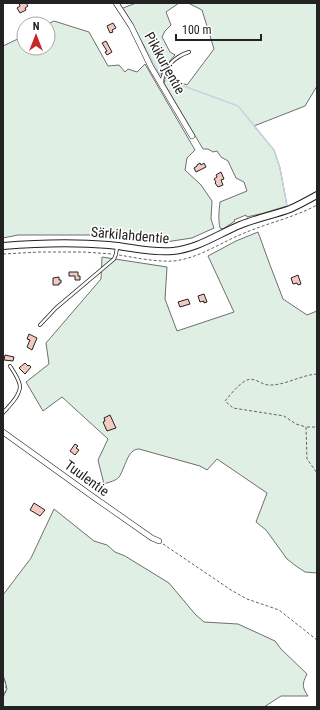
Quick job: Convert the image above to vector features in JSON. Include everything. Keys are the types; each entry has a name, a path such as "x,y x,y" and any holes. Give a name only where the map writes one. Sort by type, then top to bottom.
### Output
{"street":[{"name":"Pikikurjentie","path":"116,3 131,26 151,67 192,136"},
{"name":"Särkilahdentie","path":"3,246 78,243 117,245 143,250 179,250 189,248 243,224 289,209 317,195"},
{"name":"Tuulentie","path":"3,432 95,499 152,538 159,541"}],"lane":[{"path":"162,84 162,78 171,63 183,54 189,52"},
{"path":"40,325 56,308 114,259 117,245"},
{"path":"3,413 18,394 20,388 10,366"}],"path":[{"path":"3,254 69,252 116,254 157,261 182,260 207,251 243,233 295,216 317,205"},
{"path":"317,374 310,374 282,383 268,385 254,379 246,381 238,386 225,401 233,408 284,416 296,424 306,427 317,427"},
{"path":"306,427 307,459 317,473"},
{"path":"159,541 231,590 247,599 279,610 317,640"},
{"path":"3,676 7,689 3,697"}],"green space":[{"path":"136,3 179,3 166,12 171,25 162,37 170,52 175,55 164,68 160,76 123,8"},
{"path":"188,3 317,3 317,86 305,106 254,126 274,150 280,168 287,206 247,217 246,215 234,220 235,221 223,229 220,228 219,221 220,202 247,191 244,182 236,178 228,161 221,157 217,151 213,152 208,149 203,149 164,83 166,77 187,85 214,49 202,10"},
{"path":"56,22 89,32 108,66 119,65 125,72 128,69 137,72 145,64 195,150 187,158 185,170 201,185 212,201 211,219 214,228 192,238 159,243 107,235 18,235 3,238 3,46 16,40 16,56 56,56"},
{"path":"258,232 283,299 307,315 317,311 317,573 305,572 287,559 266,530 256,522 267,493 217,459 207,470 200,466 139,449 132,452 129,456 118,478 104,484 98,460 108,439 62,397 43,411 26,382 49,364 46,343 101,279 102,257 167,267 165,299 177,331 234,312 208,256 236,241"},
{"path":"54,509 94,541 107,545 115,552 125,556 169,583 195,614 204,622 238,624 275,641 281,649 307,674 303,685 308,696 281,696 264,707 3,707 3,697 7,689 3,676 3,595 31,558"}],"building":[{"path":"19,3 26,3 28,6 25,8 26,10 20,13 17,8 20,6"},
{"path":"113,23 116,28 110,33 107,26"},
{"path":"106,41 112,52 107,55 105,52 107,51 102,43"},
{"path":"200,163 201,165 204,163 206,167 196,172 194,168"},
{"path":"221,172 224,179 221,180 223,185 218,187 214,179 217,177 216,175"},
{"path":"69,272 78,272 80,280 75,280 75,276 69,276"},
{"path":"298,275 301,284 293,284 291,278"},
{"path":"59,277 61,283 59,283 59,285 53,285 53,278"},
{"path":"204,294 207,302 204,303 204,301 200,302 198,296"},
{"path":"188,299 190,304 180,307 178,302"},
{"path":"29,334 37,338 32,350 27,347 30,340 27,339"},
{"path":"5,355 14,357 13,361 4,360"},
{"path":"25,363 31,367 25,374 19,368"},
{"path":"110,415 116,428 107,431 103,422 105,421 104,418"},
{"path":"75,444 78,446 76,448 79,450 75,455 70,451"},
{"path":"34,503 45,510 40,516 30,510"}],"waterway":[{"path":"120,3 126,14"},
{"path":"145,49 162,78 238,106 274,150 280,168 287,206"}]}
